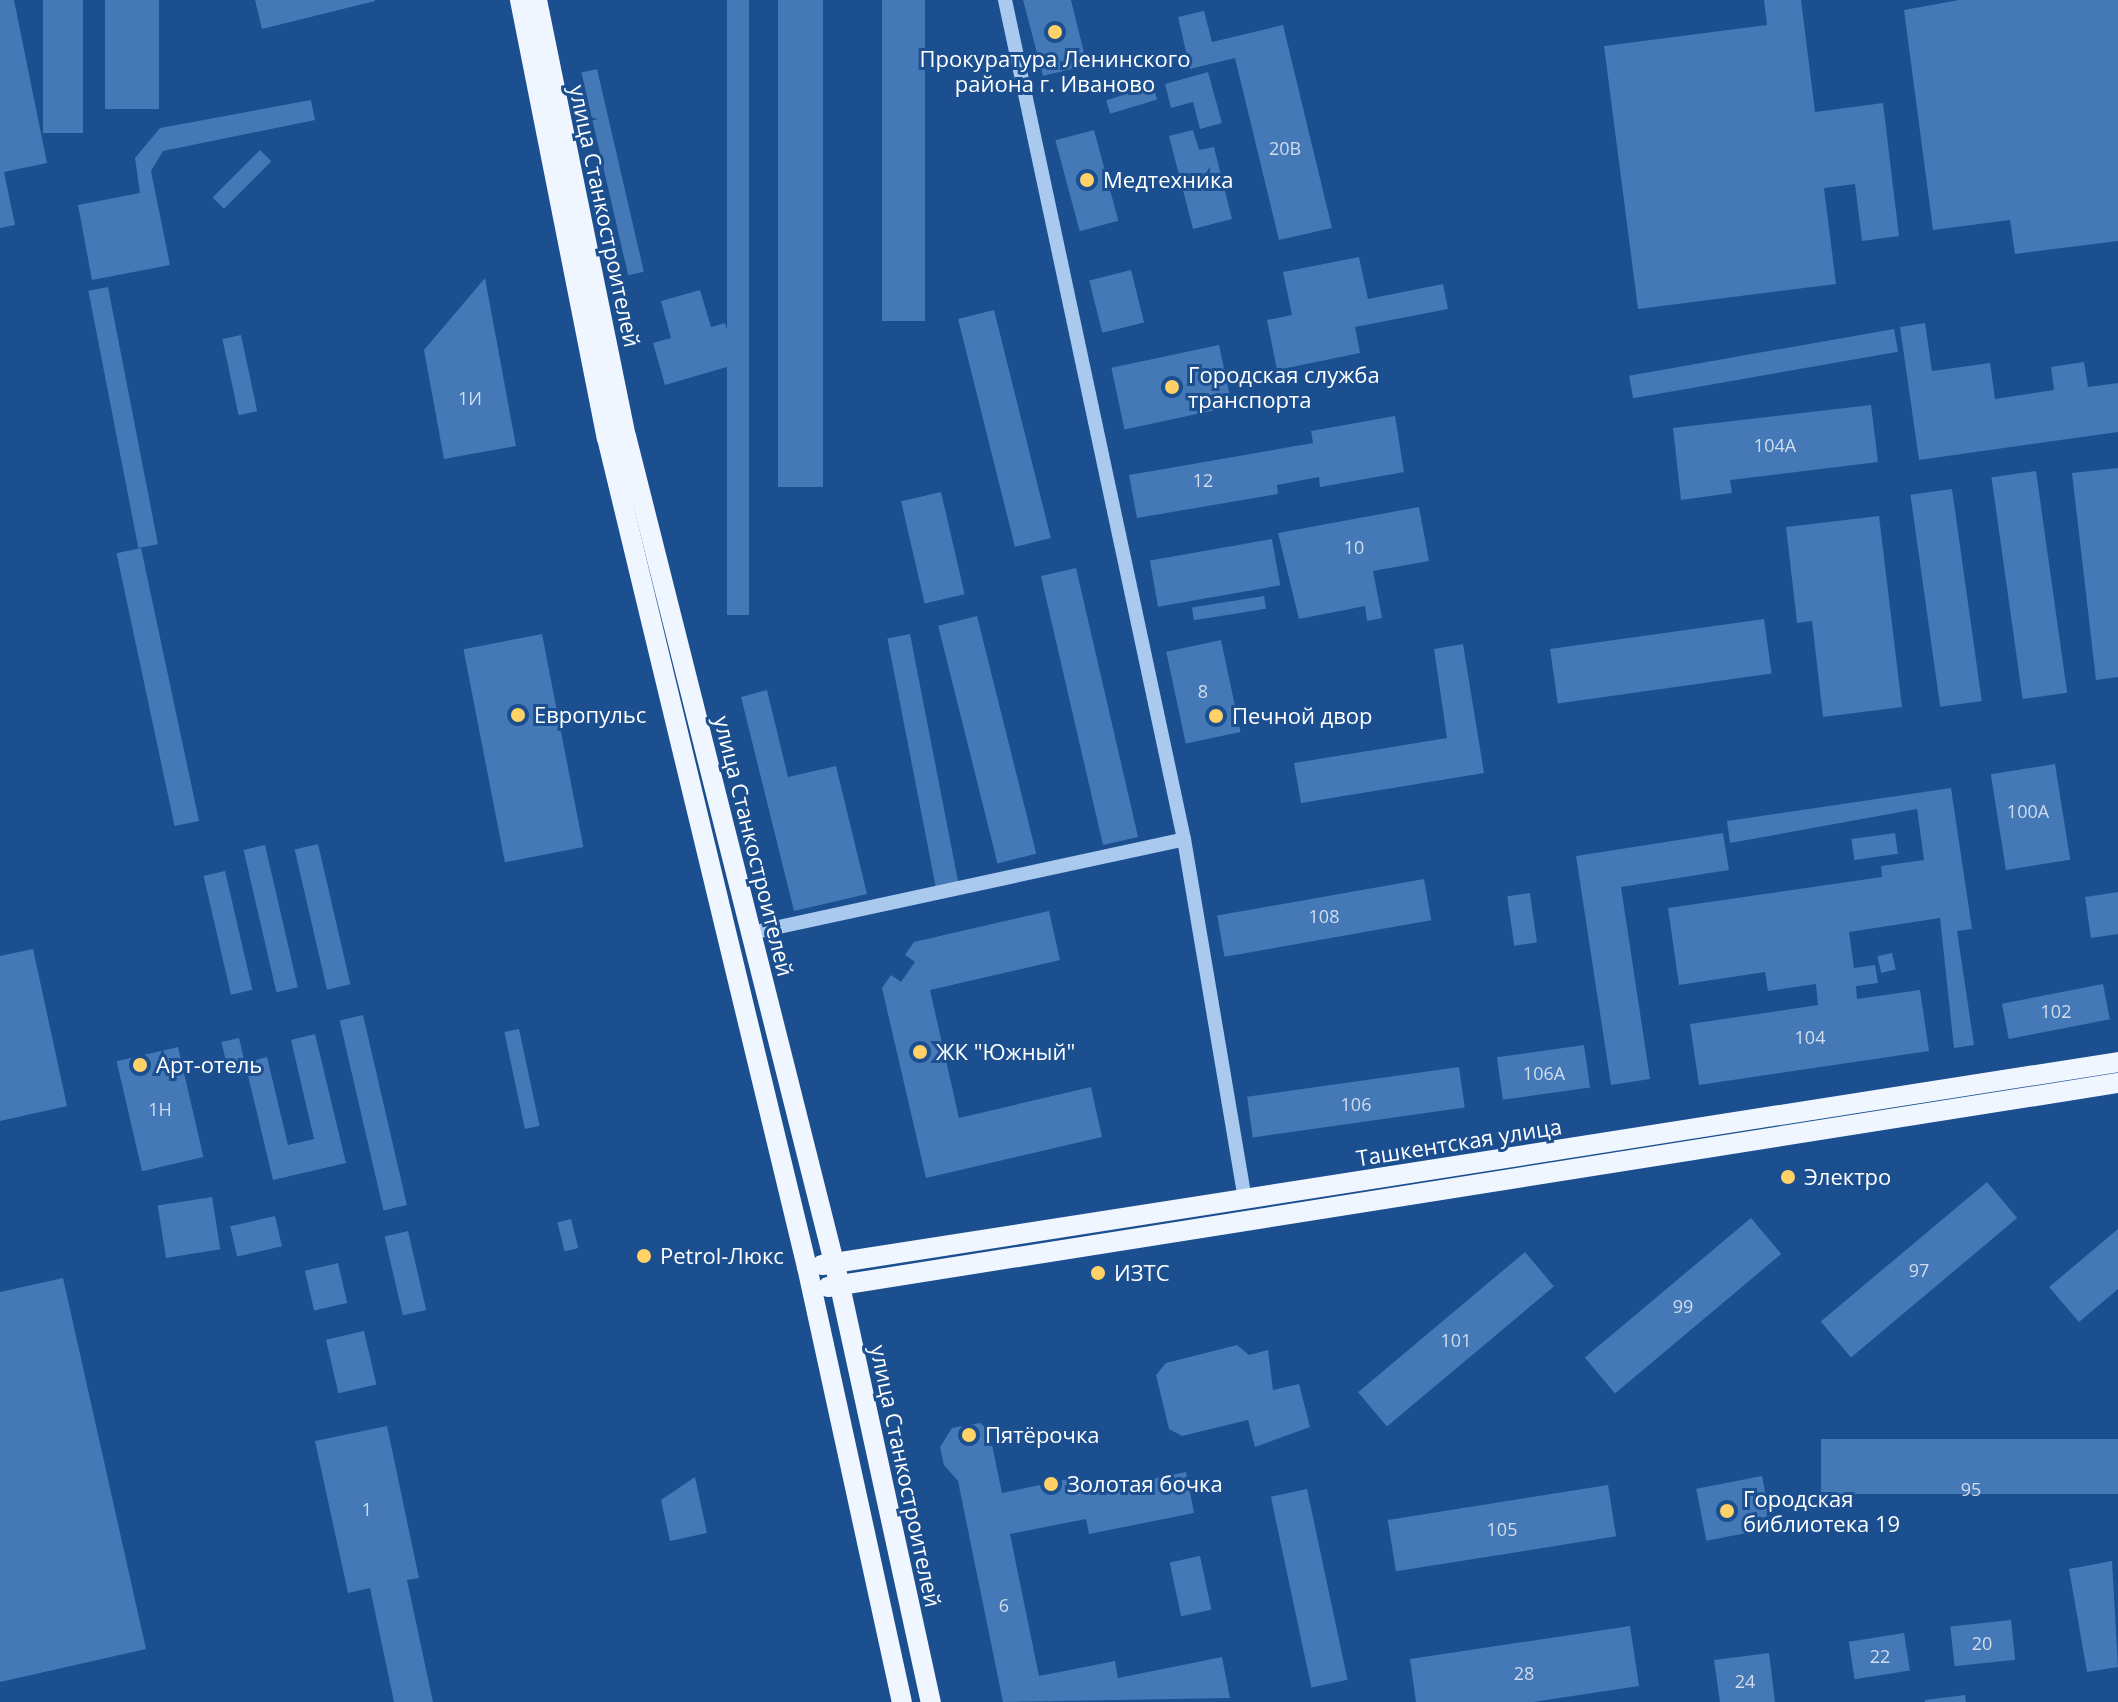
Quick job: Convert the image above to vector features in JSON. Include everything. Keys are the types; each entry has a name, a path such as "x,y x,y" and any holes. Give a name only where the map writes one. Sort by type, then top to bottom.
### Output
{"main road":[{"name":"улица Станкостроителей","path":"520,0 607,438 807,1267 902,1702"},
{"name":"улица Станкостроителей","path":"537,0 626,436 840,1286 931,1702"},
{"name":"Ташкентская улица","path":"807,1267 1300,1202 1698,1139 2118,1062"},
{"name":"Ташкентская улица","path":"1698,1139 2118,1083"},
{"name":"Ташкентская улица","path":"812,1290 1247,1210"}],"street":[{"path":"1005,0 1184,839 1247,1210"},
{"path":"751,933 1184,839"}],"building":[{"path":"0,0 14,0 47,163 4,172 15,225 0,228"},
{"path":"43,0 83,0 83,133 43,133"},
{"path":"105,0 159,0 159,109 105,109"},
{"path":"255,0 375,0 375,1 262,29"},
{"path":"727,0 749,0 749,615 727,615"},
{"path":"778,0 823,0 823,487 778,487"},
{"path":"882,0 925,0 925,321 882,321"},
{"name":"Прокуратура Ленинского района г. Иваново","path":"1023,0 1071,0 1087,65 1043,76"},
{"path":"1764,0 1801,0 1815,112 1883,103 1899,236 1862,241 1855,184 1824,188 1836,284 1638,309 1604,46 1767,25"},
{"path":"1959,0 2118,0 2118,241 2015,254 2010,220 1933,230 1904,10"},
{"path":"1204,11 1212,42 1283,25 1332,228 1279,240 1235,58 1190,69 1178,17"},
{"path":"597,69 644,272 628,275 581,73"},
{"path":"1208,72 1222,123 1200,129 1193,102 1171,108 1165,84"},
{"path":"1153,86 1157,99 1110,114 1106,100"},
{"path":"311,100 315,120 163,151 151,171 170,265 92,280 78,205 140,193 135,158 160,128"},
{"name":"Медтехника","path":"1094,130 1118,221 1080,231 1055,140"},
{"path":"1193,130 1199,150 1214,147 1232,219 1193,229 1169,136"},
{"path":"260,150 271,161 224,209 213,197"},
{"path":"1359,257 1368,299 1443,284 1448,309 1355,327 1360,353 1277,370 1267,320 1292,315 1283,272"},
{"path":"1131,270 1144,322 1102,333 1089,280"},
{"path":"485,278 516,446 444,459 424,350"},
{"path":"108,287 158,544 138,548 88,291"},
{"path":"700,290 711,327 725,323 737,364 665,385 653,343 671,338 661,301"},
{"path":"994,310 1051,538 1015,547 958,319"},
{"path":"1925,323 1932,371 1990,363 1995,399 2054,390 2051,367 2084,362 2088,387 2118,383 2118,432 1919,460 1900,327"},
{"path":"1894,329 1898,352 1633,398 1629,376"},
{"path":"241,335 257,411 239,415 222,339"},
{"name":"Городская служба транспорта","path":"1219,345 1232,407 1125,429 1111,368"},
{"path":"1871,405 1878,462 1730,480 1732,493 1681,500 1673,428"},
{"path":"1395,416 1404,472 1320,487 1319,477 1277,485 1278,494 1137,518 1129,475 1313,443 1311,431"},
{"path":"2118,468 2118,677 2096,680 2072,473"},
{"path":"2036,471 2067,693 2023,699 1991,477"},
{"path":"1952,489 1982,701 1940,707 1910,495"},
{"path":"941,492 965,594 925,604 901,501"},
{"path":"1419,507 1429,561 1373,571 1382,618 1367,621 1365,606 1299,619 1278,533"},
{"path":"1879,516 1902,707 1823,717 1812,621 1797,623 1786,527"},
{"path":"1272,539 1280,585 1158,607 1150,561"},
{"path":"141,548 199,821 175,826 117,553"},
{"path":"1076,568 1138,837 1103,845 1041,576"},
{"path":"1264,596 1266,609 1194,620 1192,607"},
{"path":"977,616 1036,854 997,863 938,626"},
{"path":"1764,619 1772,673 1558,704 1550,649"},
{"name":"Европульс","path":"542,634 583,847 505,862 463,649"},
{"path":"910,634 959,888 937,893 887,638"},
{"path":"1221,640 1241,732 1186,744 1166,652"},
{"path":"1463,644 1484,773 1301,803 1294,763 1447,738 1434,649"},
{"path":"767,690 788,777 836,766 867,894 794,911 741,697"},
{"path":"2055,764 2070,860 2006,870 1991,774"},
{"path":"1951,788 1972,929 1957,931 1974,1045 1954,1048 1940,918 1849,932 1854,968 1875,965 1878,983 1856,986 1857,999 1920,990 1929,1051 1699,1085 1690,1024 1818,1005 1816,984 1768,991 1765,972 1679,985 1668,908 1882,877 1881,866 1924,860 1917,809 1730,843 1727,821"},
{"path":"1723,833 1729,870 1621,887 1650,1079 1611,1085 1576,856"},
{"path":"1895,833 1898,854 1854,860 1851,839"},
{"path":"318,844 350,984 327,990 295,849"},
{"path":"265,845 298,987 276,992 244,850"},
{"path":"225,871 252,990 231,995 204,876"},
{"path":"1424,879 1431,920 1224,957 1217,915"},
{"path":"2118,892 2118,934 2091,938 2085,897"},
{"path":"1530,893 1537,943 1514,946 1507,896"},
{"name":"ЖК \"Южный\"","path":"1049,911 1060,960 930,990 959,1118 1091,1087 1102,1137 926,1178 882,988 891,975 901,982 915,962 905,955 914,942"},
{"path":"33,949 67,1106 0,1121 0,956"},
{"path":"1892,953 1896,970 1881,973 1877,956"},
{"path":"2103,984 2110,1019 2009,1039 2002,1004"},
{"path":"363,1015 407,1205 383,1210 340,1020"},
{"path":"519,1029 540,1126 525,1129 504,1032"},
{"path":"315,1034 346,1163 273,1180 245,1063 267,1057 288,1145 314,1139 291,1040"},
{"path":"239,1038 245,1063 227,1067 221,1042"},
{"path":"1584,1045 1590,1088 1503,1100 1497,1057"},
{"path":"178,1047 203,1157 142,1171 117,1061"},
{"path":"1459,1067 1465,1108 1253,1137 1247,1097"},
{"path":"1987,1182 2017,1218 1851,1357 1821,1321"},
{"path":"212,1197 220,1249 166,1258 158,1206"},
{"path":"275,1216 282,1246 237,1257 230,1226"},
{"path":"1751,1218 1781,1254 1615,1393 1585,1357"},
{"path":"571,1219 578,1248 565,1251 557,1222"},
{"path":"2118,1229 2118,1289 2079,1322 2049,1287"},
{"path":"408,1231 426,1310 403,1315 385,1236"},
{"path":"1525,1252 1554,1286 1387,1427 1358,1392"},
{"path":"338,1263 347,1303 314,1311 305,1271"},
{"path":"63,1278 146,1649 0,1682 0,1292"},
{"path":"364,1331 376,1385 338,1393 326,1340"},
{"path":"1237,1345 1249,1355 1268,1350 1273,1390 1299,1384 1310,1427 1255,1447 1248,1420 1182,1436 1169,1429 1156,1375 1166,1363"},
{"path":"980,1423 989,1430 1002,1493 1078,1477 1081,1493 1186,1472 1194,1513 1089,1534 1086,1519 1010,1534 1039,1676 1115,1661 1118,1678 1222,1657 1230,1698 1003,1702 958,1481 944,1465 940,1447 952,1428"},
{"path":"387,1426 419,1578 407,1580 433,1702 394,1702 370,1588 348,1593 315,1441"},
{"path":"1821,1439 2118,1439 2118,1494 1821,1494"},
{"path":"1762,1476 1772,1528 1706,1541 1696,1489"},
{"path":"695,1477 707,1533 670,1541 661,1500"},
{"path":"1608,1485 1616,1536 1396,1571 1388,1520"},
{"path":"1307,1489 1348,1680 1311,1687 1271,1497"},
{"path":"1200,1556 1211,1610 1181,1616 1170,1562"},
{"path":"2112,1561 2118,1667 2087,1672 2069,1569"},
{"path":"2011,1620 2015,1660 1955,1666 1950,1626"},
{"path":"1630,1626 1639,1686 1533,1702 1416,1702 1410,1659"},
{"path":"1904,1633 1910,1671 1855,1679 1849,1642"},
{"path":"1769,1653 1775,1702 1720,1702 1714,1660"},
{"path":"1965,1695 1966,1702 1925,1702 1925,1700"}],"place":[{"name":"Прокуратура Ленинского района г. Иваново","path":"1055,32"},
{"name":"Медтехника","path":"1087,180"},
{"name":"Городская служба транспорта","path":"1172,387"},
{"name":"Европульс","path":"518,715"},
{"name":"Печной двор","path":"1216,716"},
{"name":"ЖК \"Южный\"","path":"920,1052"},
{"name":"Арт-отель","path":"140,1065"},
{"name":"Электро","path":"1788,1177"},
{"name":"Petrol-Люкс","path":"644,1256"},
{"name":"ИЗТС","path":"1098,1273"},
{"name":"Пятёрочка","path":"969,1435"},
{"name":"Золотая бочка","path":"1051,1484"},
{"name":"Городская библиотека 19","path":"1727,1511"}]}
